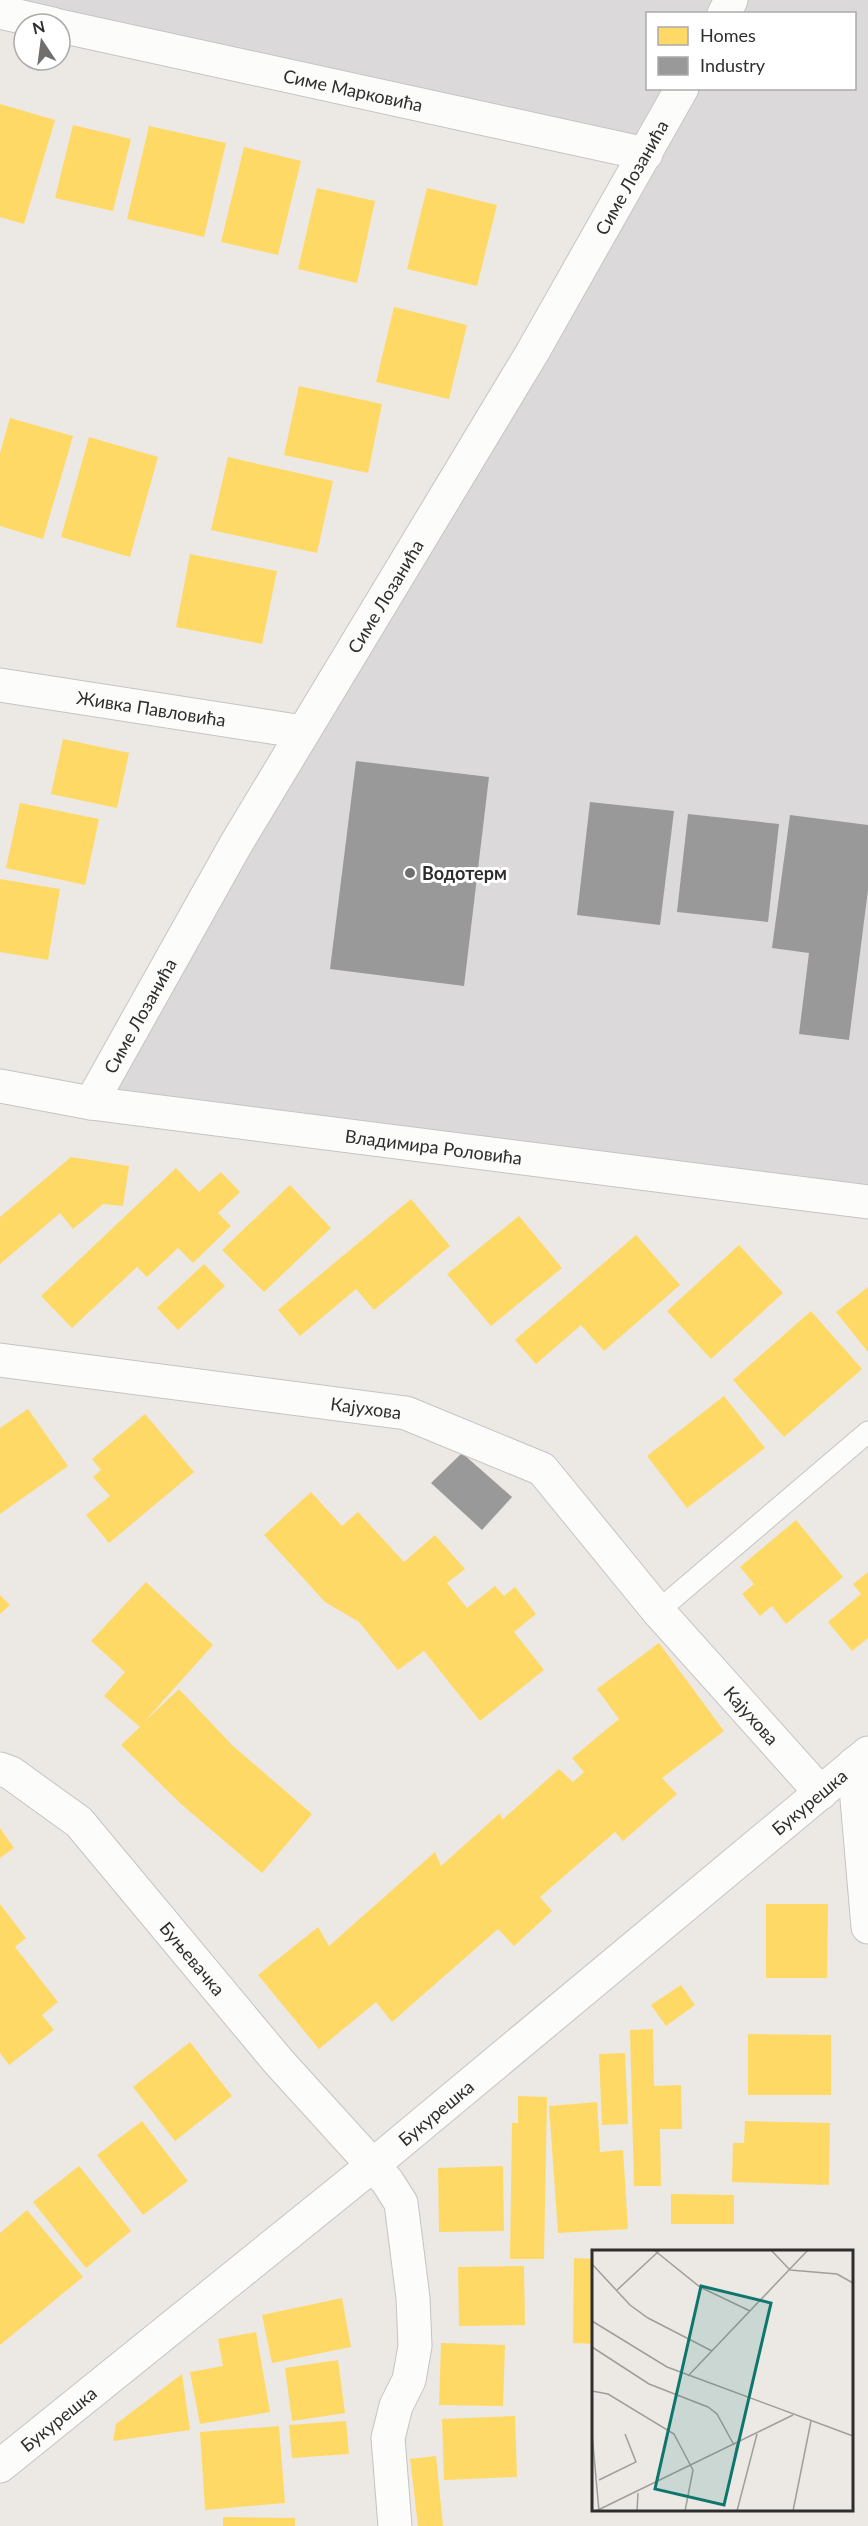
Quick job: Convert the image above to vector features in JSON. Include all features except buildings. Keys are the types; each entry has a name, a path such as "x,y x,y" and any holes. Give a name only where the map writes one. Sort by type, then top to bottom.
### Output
{"street":[{"name":"Симе Марковића","path":"72,29 646,154"},
{"name":"Симе Лозанића","path":"91,1103 236,844 532,353 681,90"},
{"name":"Живка Павловића","path":"0,685 303,732"},
{"name":"Владимира Роловића","path":"0,1086 91,1103 868,1202"},
{"name":"Кајухова","path":"0,1360 406,1413 542,1469 658,1611 821,1793"},
{"name":"Букурешка","path":"0,2466 373,2164 861,1759"},
{"path":"861,1759 868,1927"},
{"name":"Буњевачка","path":"0,1769 12,1773 79,1822 278,2061 373,2164 401,2203 413,2298 415,2346 409,2380 396,2406 388,2438 395,2526"}],"lane":[{"path":"658,1611 868,1432"}],"shaded area":[{"path":"0,0 868,0 868,1202 91,1103 645,155 72,17 72,12 50,12"}],"place":[{"name":"Водотерм","path":"410,873"}]}
